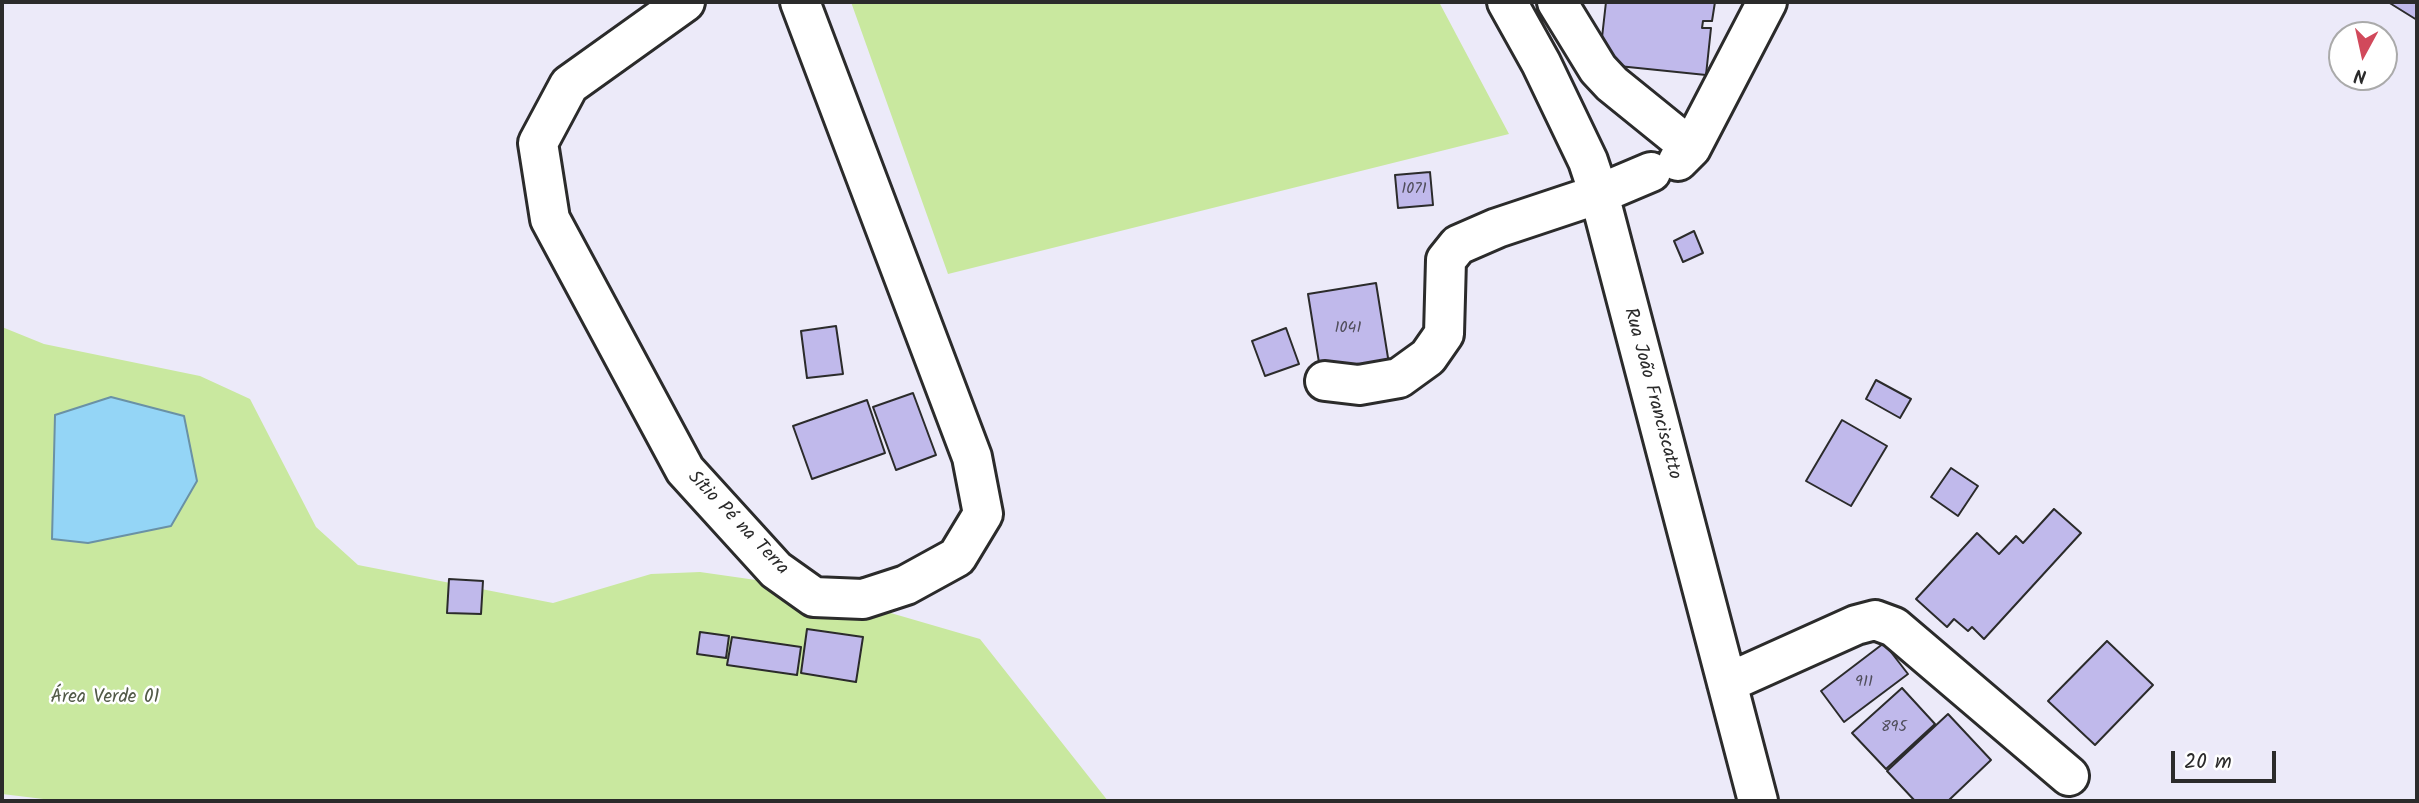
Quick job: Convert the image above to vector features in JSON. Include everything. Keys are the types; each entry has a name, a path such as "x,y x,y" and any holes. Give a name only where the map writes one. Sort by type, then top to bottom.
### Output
{"street":[{"name":"Sítio Pé na Terra","path":"685,2 569,85 538,144 550,219 685,470 776,570 814,597 863,599 906,586 957,557 983,514 972,457 800,2"},
{"name":"Rua João Franciscatto","path":"1507,2 1541,63 1582,149 1598,194 1758,801"},
{"path":"1558,2 1598,69 1674,160"},
{"path":"1325,381 1359,385 1399,378 1428,357 1444,334 1446,260 1458,245 1497,228 1598,194 1674,160 1767,2"},
{"path":"1727,683 1856,625 1875,620 1894,628 2069,776"}],"green space":[{"path":"851,2 1439,2 1509,134 948,274"},
{"name":"Área Verde 01","path":"2,327 44,344 200,376 250,399 316,527 358,565 553,603 651,574 700,572 798,586 980,639 1108,801 60,801 2,794"}],"water":[{"path":"111,397 184,416 197,481 171,526 88,543 52,539 55,415"}],"building":[{"path":"1606,2 1715,2 1712,21 1703,21 1702,28 1711,28 1706,75 1599,64"},
{"path":"2388,2 2417,2 2417,20"},
{"path":"1430,172 1433,205 1398,208 1395,175"},
{"path":"1694,231 1703,253 1683,262 1674,241"},
{"path":"1376,283 1389,364 1321,375 1308,294"},
{"path":"836,326 843,374 807,378 801,331"},
{"path":"1286,328 1299,364 1265,376 1252,341"},
{"path":"1876,380 1911,399 1900,418 1866,399"},
{"path":"913,393 936,455 896,470 873,407"},
{"path":"867,400 885,453 812,479 793,426"},
{"path":"1842,420 1887,446 1851,506 1806,481"},
{"path":"1951,468 1978,486 1958,516 1931,497"},
{"path":"2054,509 2081,533 1984,639 1972,627 1968,631 1954,619 1947,627 1916,599 1977,533 1999,554 2016,536 2023,543"},
{"path":"449,579 483,581 481,614 447,613"},
{"path":"807,629 863,637 856,682 801,673"},
{"path":"700,632 729,636 726,658 697,654"},
{"path":"732,637 801,647 797,675 727,665"},
{"path":"2107,641 2153,685 2095,745 2048,701"},
{"path":"1884,643 1908,674 1844,722 1821,691"},
{"path":"1902,688 1935,724 1886,769 1852,733"},
{"path":"1948,714 1991,760 1948,801 1915,801 1887,771"}]}
